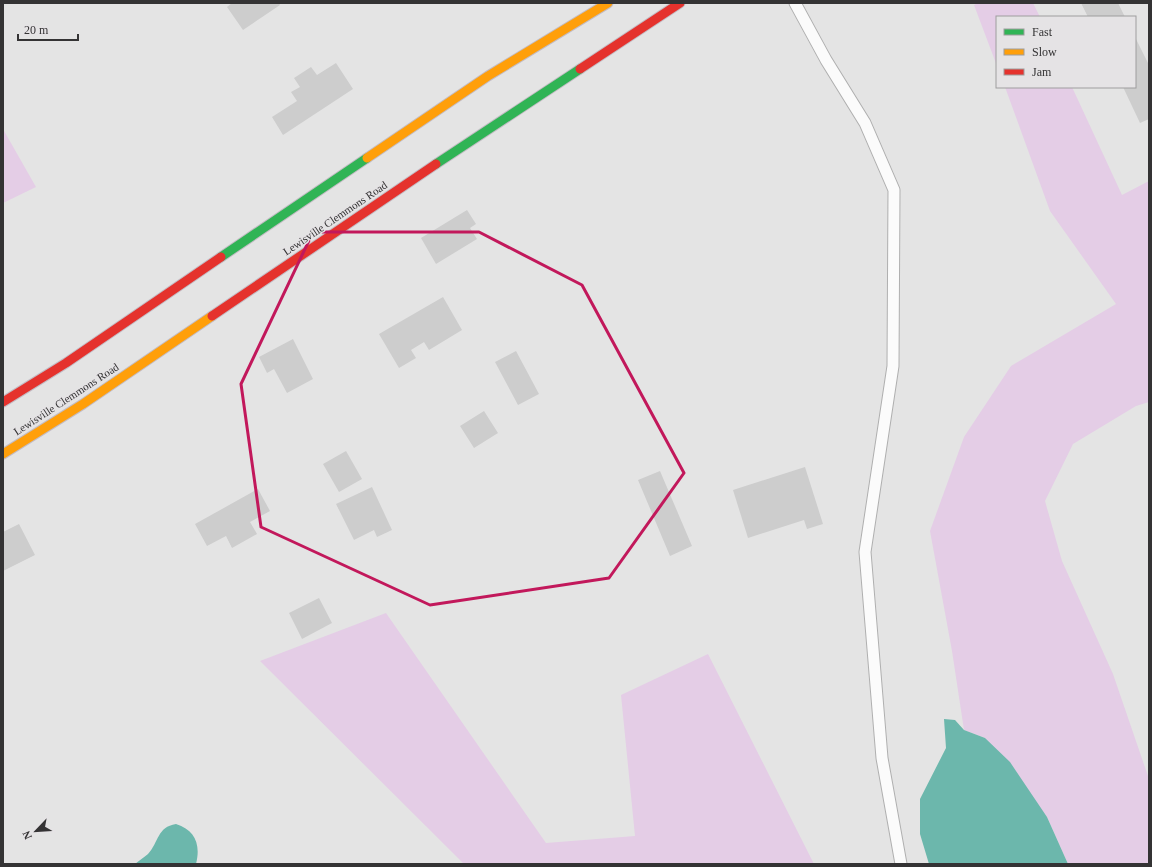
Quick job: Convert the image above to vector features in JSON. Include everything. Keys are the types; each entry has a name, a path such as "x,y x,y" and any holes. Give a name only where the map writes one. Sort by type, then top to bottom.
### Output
{"main road":[{"path":"3,402 66,363 488,76 608,3"},
{"name":"Lewisville Clemmons Road","path":"3,454 83,404 458,149 680,3"}],"lane":[{"path":"795,3 826,60 865,123 894,190 893,366 865,552 882,758 901,864"}],"highlighted area":[{"path":"313,232 479,232 582,285 684,473 609,578 430,605 261,527 241,384"}],"shaded area":[{"path":"978,3 1033,3 1040,16 996,16 996,63 974,5"},
{"path":"1005,88 1072,88 1122,195 1149,181 1149,402 1136,406 1073,444 1045,501 1062,561 1113,674 1149,779 1149,864 1068,864 1047,817 985,738 964,730 952,651 930,531 964,437 1011,366 1116,304 1050,211"},
{"path":"3,129 36,187 3,203"},
{"path":"386,613 546,843 635,836 621,695 708,654 814,864 464,864 260,661"},
{"path":"944,719 955,720 964,730 985,738 1010,762 1047,817 1068,864 929,864 920,834 920,799 946,748"},
{"path":"176,824 188,830 195,839 198,850 196,864 135,864 148,854 165,828"}],"building":[{"path":"232,3 279,3 280,5 243,30 227,7"},
{"path":"1081,3 1118,3 1124,16 1088,16"},
{"path":"1136,39 1149,65 1149,119 1140,123 1123,88 1136,88"},
{"path":"336,63 353,89 283,135 272,117 297,101 291,92 300,87 294,78 311,67 317,75"},
{"path":"467,210 476,224 470,228 477,239 436,264 421,238"},
{"path":"443,297 462,330 429,350 424,342 411,350 416,358 399,368 379,334"},
{"path":"293,339 313,379 287,393 274,369 267,373 259,357"},
{"path":"516,351 539,394 518,405 495,362"},
{"path":"484,411 498,433 474,448 460,426"},
{"path":"346,451 362,479 339,492 323,464"},
{"path":"805,467 823,524 807,529 804,520 748,538 733,490"},
{"path":"660,471 692,546 670,556 638,480"},
{"path":"372,487 392,530 377,537 374,530 354,540 336,504"},
{"path":"258,489 270,511 250,522 257,534 232,548 226,536 207,546 195,524"},
{"path":"19,524 35,555 3,571 3,532"},
{"path":"319,598 332,623 302,639 289,613"}],"traffic: fast":[{"path":"436,164 580,69"},
{"path":"221,257 367,158"}],"traffic: slow":[{"path":"367,158 488,76 608,3"},
{"path":"3,454 83,404 212,316"}],"traffic: jam":[{"path":"580,69 680,3"},
{"path":"212,316 436,164"},
{"path":"3,402 66,363 221,257"}]}
